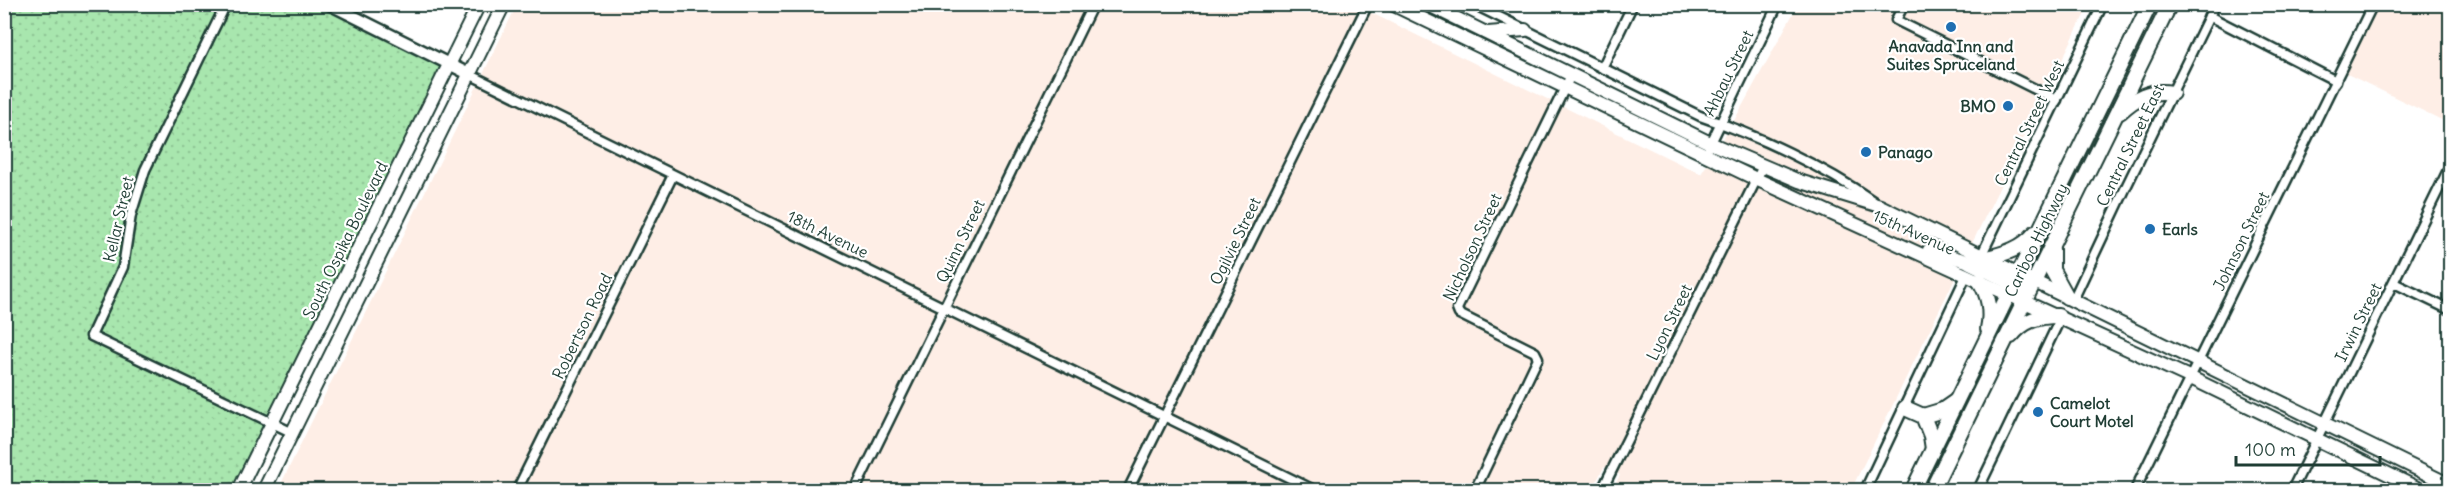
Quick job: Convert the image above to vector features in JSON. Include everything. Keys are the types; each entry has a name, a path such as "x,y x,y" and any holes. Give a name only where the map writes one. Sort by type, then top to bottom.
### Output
{"highway":[{"name":"Cariboo Highway","path":"1932,490 2170,4"},
{"name":"Cariboo Highway","path":"1912,490 2148,8"},
{"path":"2114,117 2141,96 2162,91 2172,93"},
{"path":"1977,266 2029,241 2044,222"},
{"path":"2054,240 2052,270 2070,299"},
{"path":"1977,266 2021,287 2033,282"},
{"path":"1977,266 1990,306 1990,320 1985,342"},
{"path":"2001,349 2026,322 2040,317 2059,316"},
{"path":"1905,408 1923,416 1942,410 1957,400"},
{"path":"1923,416 1931,436 1933,450"}],"main road":[{"name":"South Ospika Boulevard","path":"239,490 479,4"},
{"path":"264,490 504,4"},
{"name":"15th Avenue","path":"1392,4 1565,88 1708,149 1880,206 1977,266 2014,284 2024,301 2190,378 2421,490"},
{"name":"15th Avenue","path":"1427,4 1571,75 1708,149 1756,179 1898,243 1977,266"},
{"path":"1486,33 1526,30"},
{"path":"2033,282 2451,485"}],"street":[{"name":"Kellar Street","path":"226,4 145,170 131,215 123,267 91,336 292,433"},
{"name":"18th Avenue","path":"328,4 1314,490"},
{"name":"Quinn Street","path":"855,490 1093,4"},
{"name":"Ogilvie Street","path":"1128,490 1368,4"},
{"name":"15th Avenue","path":"1473,4 1491,8 1526,30 1602,68 1700,116 1720,123 1850,184 1880,206"},
{"path":"1602,68 1633,4"},
{"name":"Ahbau Street","path":"1708,149 1778,4"},
{"path":"1905,4 1896,20 2057,100"},
{"name":"Central Street West","path":"1865,490 1977,266 2103,4"},
{"name":"Central Street East","path":"2070,299 2215,4"},
{"name":"Johnson Street","path":"2135,490 2373,4"},
{"path":"2209,16 2274,47 2336,81"},
{"name":"Nicholson Street","path":"1475,490 1538,358 1535,352 1460,314 1457,309 1571,75"},
{"name":"Lyon Street","path":"1602,490 1763,166"},
{"name":"Irwin Street","path":"2292,490 2451,166"},
{"name":"Robertson Road","path":"517,490 673,175"},
{"path":"2394,283 2451,310"},
{"path":"1978,490 2059,316"}],"shaded area":[{"path":"517,5 1355,5 1701,174 1735,119 1798,5 2089,5 1851,490 1612,490 1620,475 1604,467 1592,490 278,490"},
{"path":"2378,5 2450,5 2450,124 2345,73"}],"green space":[{"path":"4,5 324,5 448,65 239,490 5,490"}],"place":[{"name":"Anavada Inn and Suites Spruceland","path":"1951,27"},
{"name":"BMO","path":"2008,106"},
{"name":"Panago","path":"1866,152"},
{"name":"Earls","path":"2150,229"},
{"name":"Camelot Court Motel","path":"2038,412"}]}
